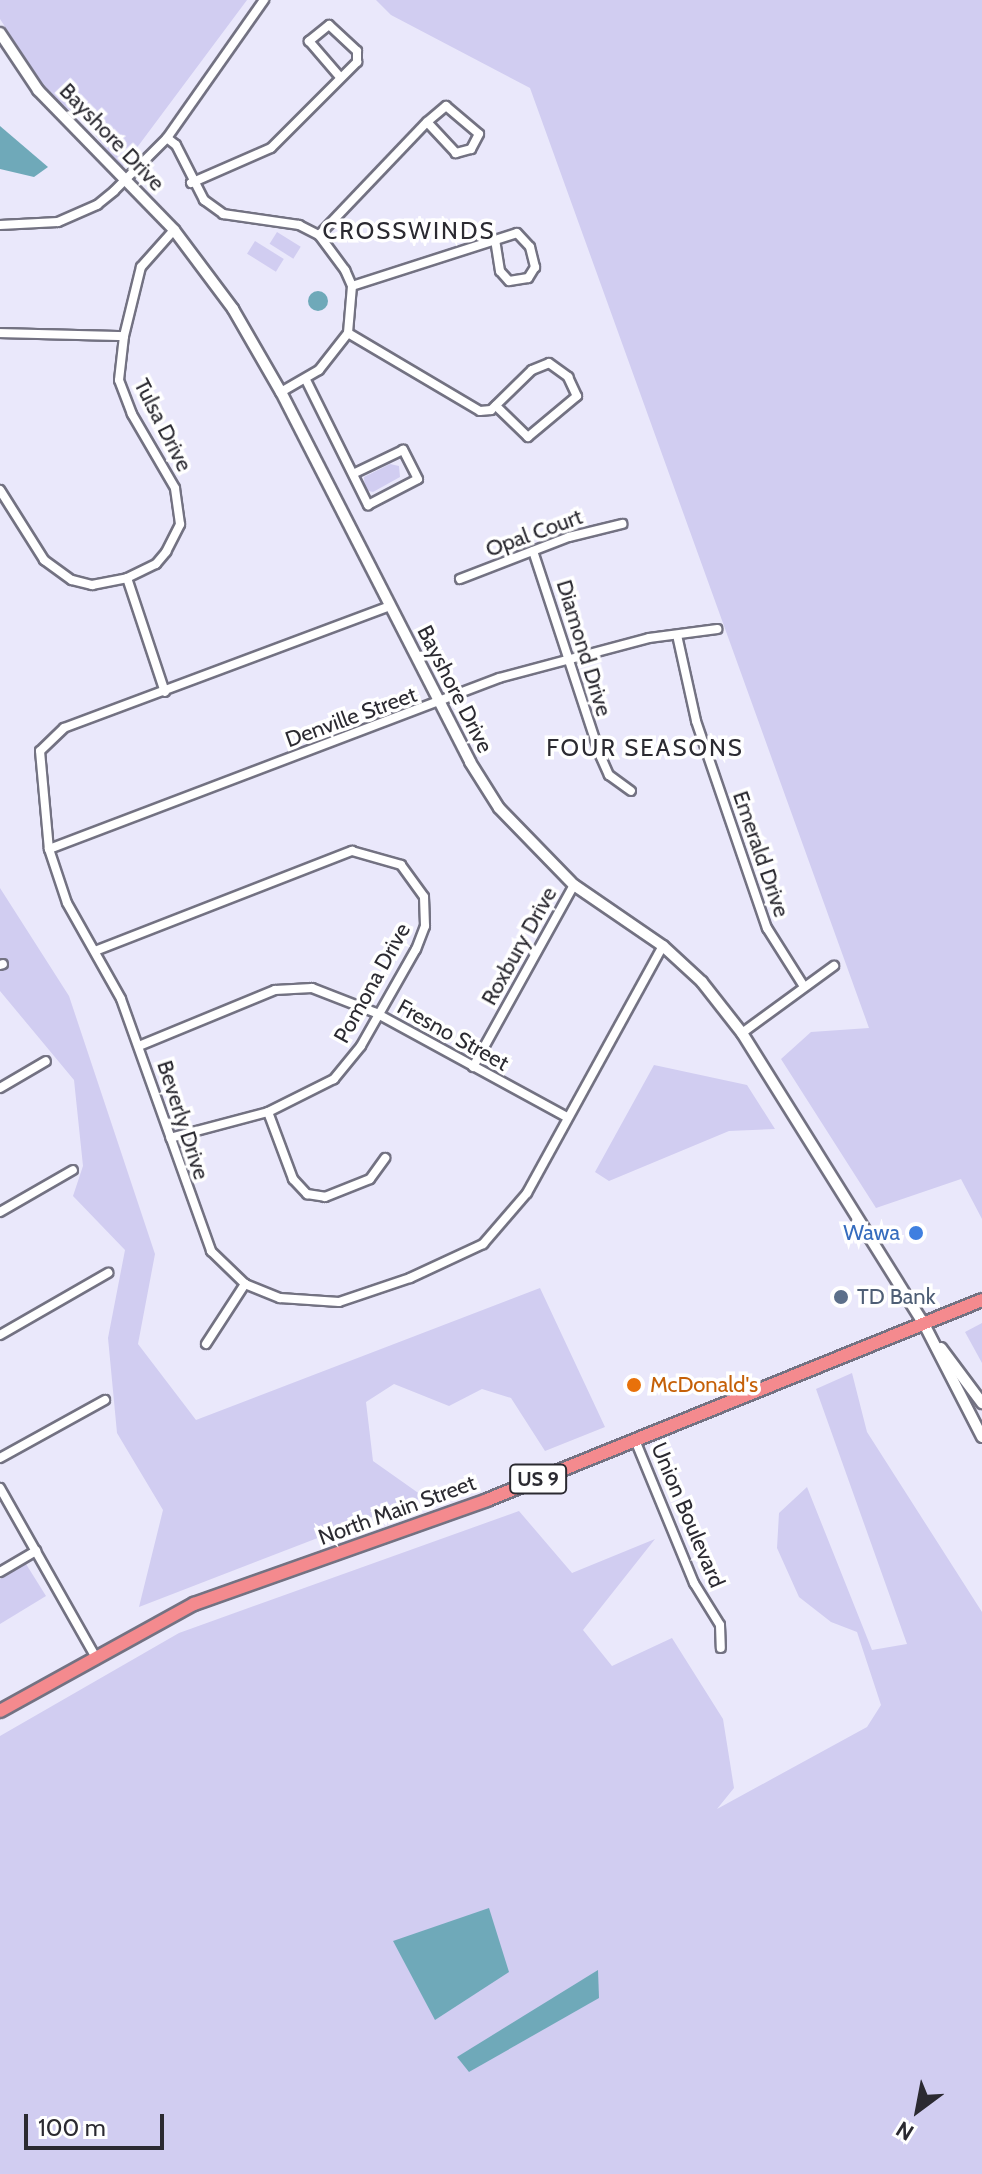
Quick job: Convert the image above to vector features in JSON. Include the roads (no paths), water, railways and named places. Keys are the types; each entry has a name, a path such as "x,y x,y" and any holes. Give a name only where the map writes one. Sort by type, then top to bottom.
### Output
{"highway":[{"name":"North Main Street","path":"95,1656 194,1604 487,1500 982,1300"},
{"name":"US 9","path":"0,1711 95,1656"}],"street":[{"path":"0,225 58,222 78,215 126,179 167,138 264,0"},
{"path":"191,183 271,148 357,62 357,51 329,25 309,41 340,77"},
{"name":"Bayshore Drive","path":"0,33 38,90 174,230 233,309 281,392 440,703 499,808 574,885 663,946 702,982 742,1033 924,1324"},
{"path":"319,235 427,122 446,106 479,134 471,149 456,153 427,122"},
{"path":"167,138 176,145 191,183 223,214 273,219 319,235 333,250 352,286 348,333 306,380 281,392"},
{"name":"Tulsa Drive","path":"0,490 44,560 59,571 92,585 127,578 156,564 166,552 180,524 175,488 123,395 119,380 124,336 141,267 174,230"},
{"path":"352,286 495,240 517,233 530,247 535,267 528,278 509,281 500,271 495,240"},
{"path":"0,333 124,336"},
{"path":"348,333 480,411 496,406 532,370 549,363 568,377 577,396 528,437 496,406"},
{"path":"306,380 368,505 418,479 403,450 353,474"},
{"name":"Opal Court","path":"460,579 533,551 622,524"},
{"name":"Diamond Drive","path":"533,551 600,755 609,775 631,791"},
{"path":"127,578 165,692"},
{"name":"Beverly Drive","path":"390,606 64,728 44,742 38,774 49,849 67,903 95,951 139,1046 211,1251 245,1284 280,1298 339,1302 455,1260 483,1244 511,1215 663,946"},
{"name":"Denville Street","path":"49,849 440,703 499,678 570,659 717,629"},
{"name":"Emerald Drive","path":"677,635 696,721 767,928 803,985"},
{"name":"Pomona Drive","path":"95,951 352,851 378,855 408,870 424,897 426,916 416,949 376,1013 361,1046 334,1079 268,1112 170,1138"},
{"name":"Roxbury Drive","path":"473,1067 574,885"},
{"path":"742,1033 803,985 834,966"},
{"name":"Fresno Street","path":"139,1046 275,990 294,988 333,993 376,1013 567,1117"},
{"path":"0,1088 46,1061"},
{"path":"268,1112 293,1179 307,1194 325,1197 370,1179 385,1158"},
{"path":"0,1212 73,1170"},
{"path":"0,1335 108,1273"},
{"path":"206,1344 245,1284"},
{"path":"924,1324 982,1403"},
{"path":"924,1324 982,1437"},
{"path":"0,1458 105,1400"},
{"name":"Union Boulevard","path":"635,1440 694,1583 720,1625 721,1648"},
{"path":"0,1488 95,1656"},
{"path":"0,1572 36,1551"}],"water":[{"path":"0,126 48,167 34,177 0,169"},
{"path":"318,291 325,294 328,301 325,308 318,311 311,308 308,301 311,294"},
{"path":"489,1908 509,1972 435,2020 393,1941"},
{"path":"598,1970 599,1998 469,2072 457,2057"}],"place":[{"name":"Wawa","path":"916,1233"},
{"name":"TD Bank","path":"841,1297"},
{"name":"McDonald's","path":"634,1385"}],"district":[{"name":"CROSSWINDS","path":"409,231"},
{"name":"FOUR SEASONS","path":"645,748"}]}
